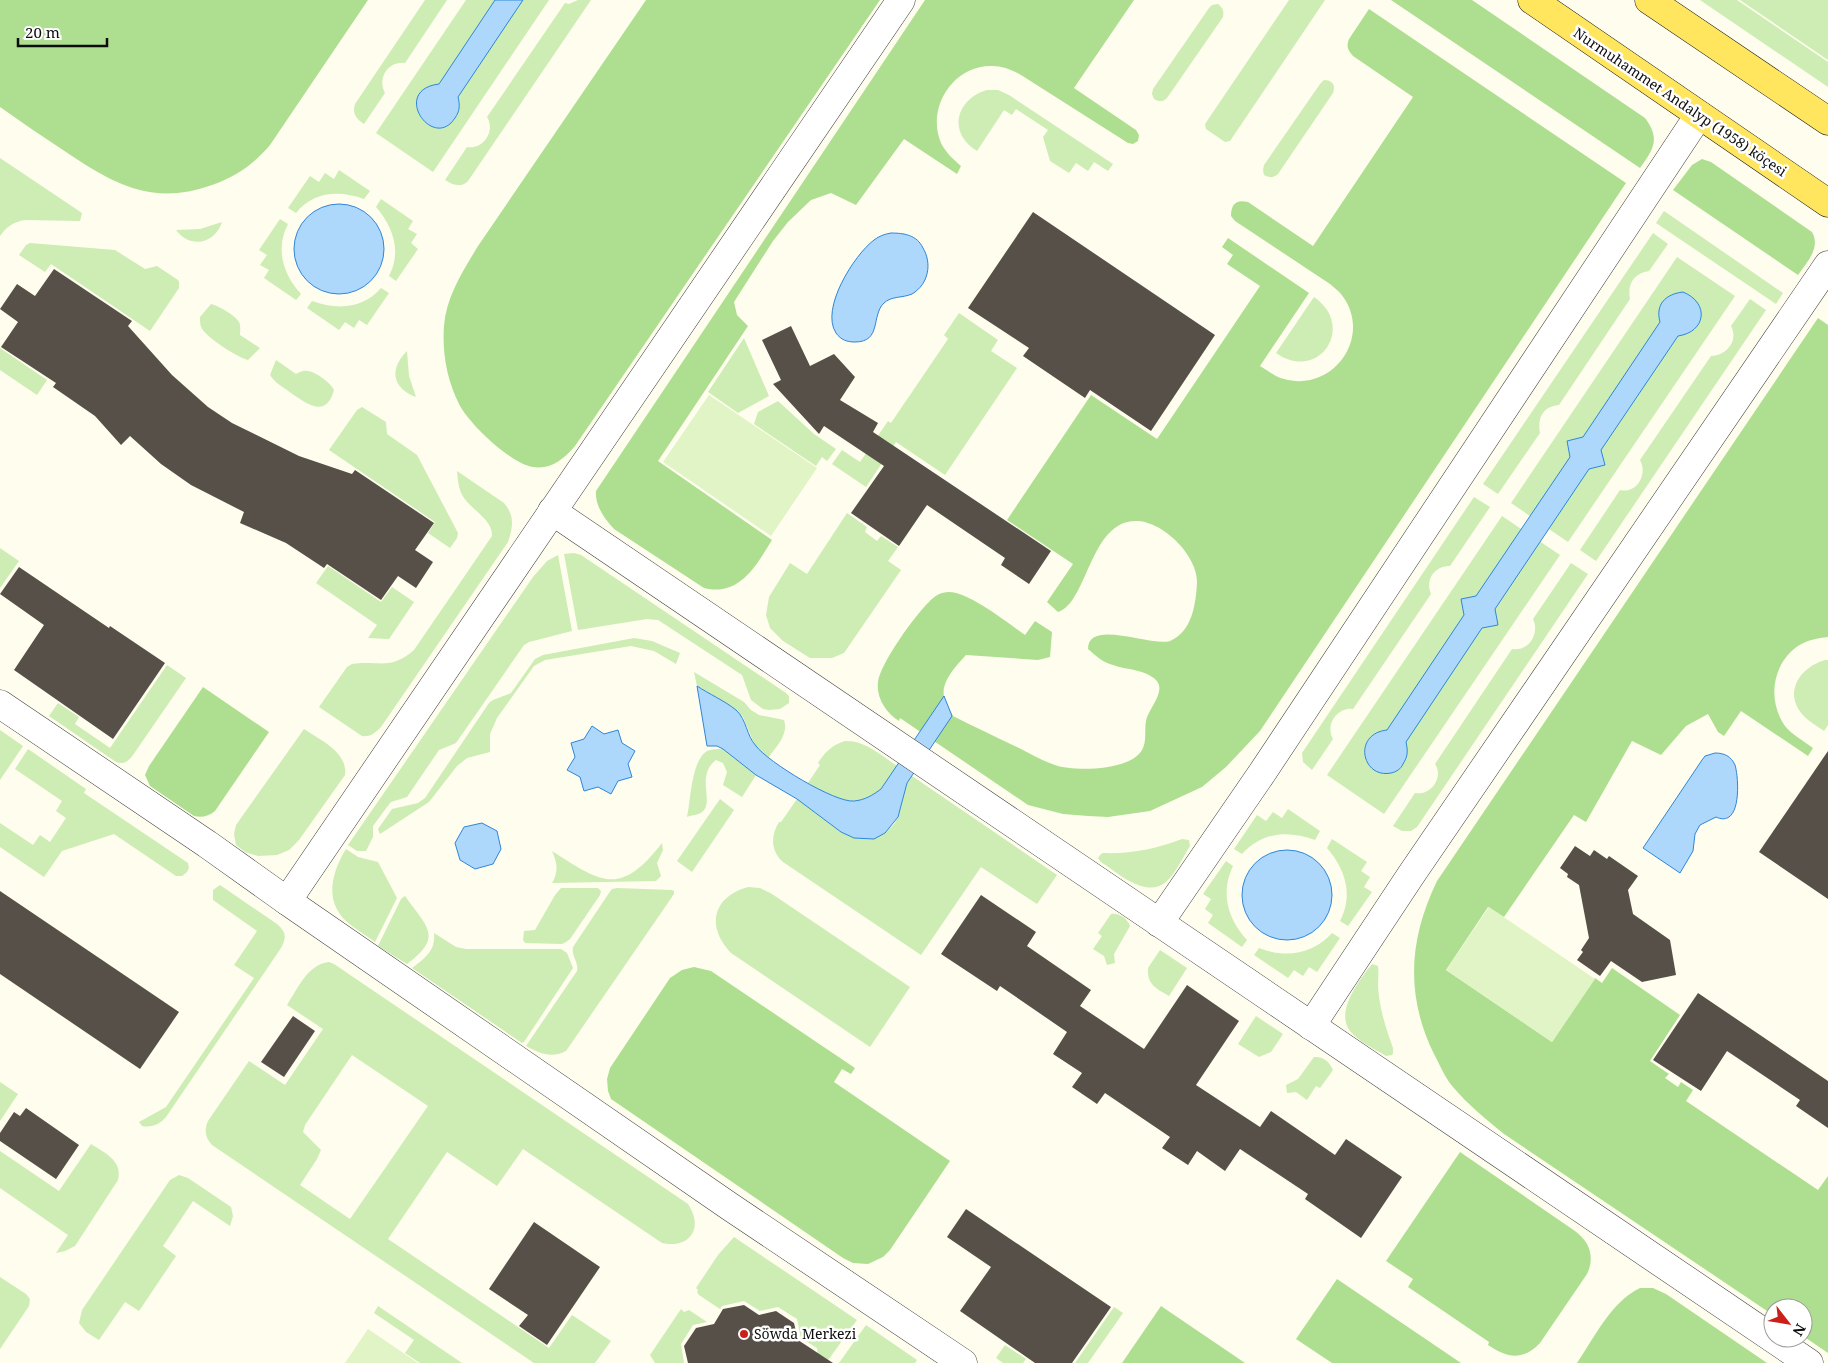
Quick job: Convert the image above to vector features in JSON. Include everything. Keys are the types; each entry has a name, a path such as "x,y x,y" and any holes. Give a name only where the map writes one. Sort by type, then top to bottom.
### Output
{"main road":[{"name":"Nurmuhammet Andalyp (1958) köçesi","path":"1532,0 1828,203"},
{"path":"1649,0 1828,121"}],"street":[{"path":"287,901 901,0"},
{"path":"1159,923 1262,773 1699,115"},
{"path":"1311,1026 1422,858 1828,265"},
{"path":"552,511 1809,1363"},
{"path":"0,704 207,844 721,1200 963,1363"}],"green space":[{"path":"0,0 368,0 270,145 258,158 237,174 221,182 190,191 170,193 151,192 133,188 98,172 0,107"},
{"path":"425,0 447,0 405,63 394,65 383,76 382,82 385,93 364,124 355,116 355,104"},
{"path":"466,0 549,0 433,172 376,133"},
{"path":"578,0 591,0 468,181 463,185 457,185 445,180 467,147 478,146 483,143 490,128 487,117 565,3 569,4"},
{"path":"646,0 880,0 575,446 551,465 533,467 502,451 481,432 459,404 448,376 444,336 445,315 456,284 478,246"},
{"path":"925,0 1134,0 1074,88 1136,130 1139,135 1138,141 1133,144 1128,143 1014,71 996,66 978,68 965,73 946,91 940,103 937,116 937,130 941,143 947,153 961,166 957,174 904,139 856,205 831,193 811,200 788,222 773,241 734,302 737,315 748,326 658,461 772,540 753,569 737,584 716,590 704,588 614,529 601,512 597,502 596,491"},
{"path":"1289,0 1325,0 1230,141 1225,142 1206,129 1205,124"},
{"path":"1391,0 1472,0 1645,118 1650,125 1654,138 1649,156 1640,168"},
{"path":"1700,0 1737,0 1828,62 1828,87"},
{"path":"1740,0 1828,0 1828,60"},
{"path":"1218,4 1223,10 1223,17 1167,98 1163,101 1154,99 1153,89 1209,8 1212,5"},
{"path":"1369,9 1626,183 1260,731 1226,767 1202,787 1150,811 1108,817 1063,814 1028,805 900,718 899,721 894,718 880,699 878,682 880,674 899,640 923,608 938,595 949,592 957,593 977,602 1025,635 1035,621 1052,632 1050,657 1038,660 966,655 950,674 945,685 944,697 953,716 1042,760 1064,767 1086,769 1111,766 1132,759 1142,750 1145,743 1147,716 1158,695 1159,684 1152,676 1109,664 1088,649 1091,640 1098,636 1109,634 1161,642 1170,641 1177,637 1188,624 1194,608 1197,577 1189,558 1176,541 1156,526 1138,521 1122,524 1109,533 1091,562 1076,594 1068,605 1058,612 1047,602 1073,564 1007,520 1091,395 1157,439 1260,286 1227,264 1233,255 1222,247 1228,238 1309,293 1260,366 1281,378 1302,381 1319,377 1333,369 1344,357 1351,343 1353,327 1350,310 1341,294 1330,284 1235,221 1231,216 1231,212 1235,203 1240,201 1248,202 1313,246 1413,97 1353,56 1349,50 1349,39"},
{"path":"1324,80 1333,84 1333,93 1278,174 1271,177 1264,175 1264,165"},
{"path":"987,90 998,90 1009,95 1113,164 1108,171 1094,162 1088,171 1076,163 1069,173 1050,161 1043,137 1048,130 1016,109 1012,115 1004,110 977,151 968,144 962,135 959,117 968,101 976,94"},
{"path":"0,158 82,213 80,221 25,220 11,225 0,236"},
{"path":"1702,159 1711,162 1812,232 1815,244 1814,249 1809,260 1798,275 1673,190 1692,165"},
{"path":"339,170 370,191 364,199 346,194 327,194 310,200 296,213 288,208 310,176 319,182 325,173 334,179"},
{"path":"381,199 413,221 408,229 417,234 411,243 418,249 396,281 389,276 395,257 394,240 387,223 376,207"},
{"path":"1664,211 1783,293 1776,304 1656,223"},
{"path":"280,219 288,224 284,233 282,252 286,270 301,294 296,300 264,278 269,270 260,265 267,255 259,250"},
{"path":"222,222 214,235 202,241 188,240 176,230 200,229"},
{"path":"1653,233 1668,244 1649,271 1639,274 1633,280 1629,294 1630,299 1559,405 1545,410 1542,414 1539,422 1540,433 1498,494 1483,484"},
{"path":"30,243 115,250 145,269 157,266 178,280 179,288 150,331 51,264 45,272 19,255 26,245"},
{"path":"1677,257 1735,296 1568,542 1511,503"},
{"path":"381,288 389,293 367,325 359,320 354,328 345,322 339,330 307,308 312,301 331,306 358,304 374,295"},
{"path":"1314,297 1326,309 1332,323 1332,336 1327,348 1318,356 1306,361 1291,360 1276,353"},
{"path":"1750,299 1766,310 1596,561 1580,550 1620,490 1631,489 1639,482 1643,471 1640,460 1711,356 1722,353 1730,347 1733,337 1731,326"},
{"path":"211,304 237,319 240,324 240,335 260,348 248,360 223,347 202,329 200,317"},
{"path":"959,313 998,340 991,351 1017,368 945,475 896,442 866,487 832,464 842,450 860,462 888,421 891,423 948,339 944,335"},
{"path":"1818,318 1828,325 1828,637 1805,642 1789,654 1782,662 1778,672 1774,694 1779,716 1785,726 1813,748 1808,756 1741,711 1724,736 1718,732 1708,714 1686,726 1661,755 1632,741 1586,822 1574,815 1504,917 1488,907 1446,970 1552,1042 1595,978 1602,983 1612,968 1680,1015 1650,1061 1669,1074 1665,1078 1678,1087 1681,1082 1693,1090 1686,1101 1818,1190 1828,1176 1828,1353 1813,1343 1813,1298 1763,1298 1763,1308 1504,1134 1459,1094 1448,1080 1434,1054 1418,1010 1415,989 1414,967 1416,946 1421,924 1437,881"},
{"path":"744,338 769,396 738,413 708,392"},
{"path":"0,348 47,380 37,395 0,370"},
{"path":"407,351 409,376 416,397 402,389 396,377 397,365"},
{"path":"276,360 296,374 308,371 323,378 334,390 331,399 321,407 310,405 282,387 270,375"},
{"path":"709,395 817,468 771,536 663,462"},
{"path":"778,401 814,434 836,449 827,461 822,457 816,466 754,424 758,412"},
{"path":"362,407 386,422 387,434 417,455 458,533 450,548 428,533 435,522 329,450 357,410"},
{"path":"457,471 504,503 508,508 512,522 508,542 381,727 373,734 362,736 319,707 347,667 352,664 391,663 414,650 492,536 486,520 462,495"},
{"path":"1474,497 1490,507 1450,566 1439,568 1432,575 1429,584 1431,594 1353,709 1342,711 1334,718 1330,728 1333,739 1312,770 1303,762 1302,753"},
{"path":"847,513 867,527 865,532 877,541 881,536 898,547 888,561 901,570 844,653 832,658 810,658 783,641 770,628 766,615 769,597 790,563 807,574"},
{"path":"1502,516 1560,555 1384,814 1327,775"},
{"path":"0,548 19,561 0,588"},
{"path":"574,553 581,555 786,693 789,696 789,703 780,709 763,709 751,700 742,675 658,620 647,619 578,630 564,554"},
{"path":"558,555 572,631 524,645 456,743 439,750 407,797 391,802 387,807 373,826 373,837 366,851 357,851 348,845 533,577 547,561"},
{"path":"1571,563 1588,574 1417,827 1411,831 1402,831 1393,826 1415,793 1426,792 1431,789 1437,780 1438,774 1435,764 1512,649 1523,648 1532,640 1535,630 1533,619"},
{"path":"328,566 381,602 392,587 414,602 389,639 368,638 377,625 316,583"},
{"path":"634,638 652,641 680,653 676,664 654,651 631,646 545,660 534,666 497,718 490,734 490,752 467,758 457,766 429,802 380,834 378,829 392,809 418,803 425,798 489,703 511,693 535,659 543,655"},
{"path":"1828,660 1828,725 1824,731 1802,714 1794,697 1797,681 1802,674 1816,663"},
{"path":"167,665 186,678 133,755 126,762 116,762 49,716 58,703 79,717 75,724 110,748"},
{"path":"694,672 744,702 759,715 784,720 785,730 783,735 768,758 755,746 743,717 697,686"},
{"path":"203,687 269,732 215,811 200,817 194,816 150,786 145,775 149,766"},
{"path":"304,729 338,753 345,767 345,775 299,840 289,850 277,855 258,856 245,852 236,845 234,834 236,825"},
{"path":"0,730 23,746 0,780"},
{"path":"845,741 852,741 866,746 897,766 881,789 872,796 853,801 844,800 808,783 820,765 818,763 823,755 829,749"},
{"path":"28,749 86,789 84,793 188,863 189,868 187,872 182,876 176,876 114,834 62,851 44,877 0,847 0,823 33,845 40,835 50,842 66,818 56,811 62,801 15,769"},
{"path":"723,749 756,775 742,797 723,785 727,772 723,763 716,760 710,766 707,773 707,802 705,808 701,813 687,817 692,781 698,763 707,751"},
{"path":"912,776 1057,875 1037,904 981,867 921,955 783,862 776,853 773,842 774,832 779,822 781,822 797,799 841,832 865,839 885,833 898,817 907,783"},
{"path":"720,799 734,810 692,872 677,861"},
{"path":"1288,809 1320,831 1315,840 1295,835 1276,835 1258,841 1242,854 1234,849 1257,815 1266,821 1273,812 1282,818"},
{"path":"1182,839 1189,840 1190,846 1179,865 1166,882 1150,888 1124,878 1098,858 1103,853 1143,850 1163,846"},
{"path":"1332,839 1367,862 1361,871 1370,877 1364,887 1372,892 1348,926 1340,921 1344,911 1347,892 1343,873 1327,848"},
{"path":"662,843 663,850 657,863 661,876 656,881 552,883 556,875 556,867 552,851 584,871 598,877 610,879 622,878 634,872"},
{"path":"346,849 358,857 378,862 397,898 375,942 346,921 339,913 335,904 332,886 334,876"},
{"path":"1226,861 1233,866 1227,886 1228,905 1235,923 1247,940 1242,947 1208,923 1213,915 1205,909 1211,899 1203,894"},
{"path":"220,885 277,924 284,932 284,941 166,1117 156,1125 142,1126 139,1122 166,1107 254,978 234,965 257,931 213,900 213,890"},
{"path":"748,887 760,888 772,894 910,987 870,1047 731,953 723,943 716,923 720,905 736,892"},
{"path":"561,888 598,888 601,891 570,939 566,942 562,944 525,943 523,940 524,931 535,930"},
{"path":"612,889 672,890 674,894 566,1051 550,1055 540,1053 526,1046 577,971 573,947 609,893"},
{"path":"405,896 420,916 428,932 425,946 407,964 378,946 401,899"},
{"path":"1489,907 1595,979 1552,1042 1446,970"},
{"path":"1111,914 1117,914 1122,917 1130,926 1114,954 1115,963 1107,965 1104,956 1093,949 1102,936 1098,933"},
{"path":"434,933 456,947 466,949 561,949 567,953 573,968 522,1043 412,968 429,953 433,944"},
{"path":"1332,933 1340,938 1317,972 1309,967 1303,976 1294,970 1288,978 1254,955 1259,948 1279,953 1307,950 1316,946"},
{"path":"1160,950 1187,968 1169,996 1153,985 1148,974 1148,968"},
{"path":"329,962 334,964 688,1204 695,1221 692,1235 680,1243 662,1243 523,1149 497,1186 447,1152 388,1239 549,1348 572,1315 611,1341 595,1363 534,1363 212,1145 206,1133 208,1121 249,1061 285,1085 323,1029 287,1005 309,972","holes":["352,1055 428,1106 350,1219 300,1185 321,1150 303,1132 305,1125"]},
{"path":"1372,964 1378,966 1380,1002 1385,1026 1393,1048 1392,1055 1386,1056 1362,1042 1350,1031 1346,1023 1345,1015 1350,996"},
{"path":"694,967 711,971 855,1068 851,1074 842,1069 834,1082 950,1161 890,1250 883,1257 868,1264 853,1263 843,1258 611,1099 607,1079 610,1068 670,978 682,970"},
{"path":"1256,1016 1283,1034 1271,1052 1259,1057 1238,1044"},
{"path":"1314,1057 1326,1060 1333,1070 1320,1088 1316,1086 1307,1100 1296,1092 1287,1093 1286,1085 1298,1079"},
{"path":"0,1082 18,1094 0,1121"},
{"path":"91,1144 112,1158 118,1168 118,1180 75,1246 56,1253 68,1235 0,1188 0,1151 59,1191"},
{"path":"1460,1152 1575,1231 1590,1250 1591,1262 1587,1274 1540,1343 1534,1349 1521,1355 1508,1355 1488,1345 1489,1342 1408,1287 1413,1279 1386,1261"},
{"path":"179,1175 188,1178 231,1207 233,1216 230,1226 193,1201 163,1246 176,1256 139,1311 125,1302 99,1340 86,1332 79,1323 82,1310 170,1180"},
{"path":"734,1237 857,1320 826,1363 819,1363 817,1348 801,1338 797,1319 778,1307 760,1311 744,1301 722,1306 720,1309 699,1295 696,1288 718,1255"},
{"path":"0,1277 26,1294 30,1299 29,1306 0,1349"},
{"path":"1337,1279 1461,1363 1332,1363 1296,1339"},
{"path":"1640,1288 1653,1288 1666,1294 1767,1363 1577,1363 1612,1311 1630,1294"},
{"path":"378,1306 462,1363 420,1363 405,1353 414,1340 374,1313"},
{"path":"1161,1306 1245,1363 1122,1363"},
{"path":"1114,1307 1123,1313 1088,1363 1075,1363"},
{"path":"681,1309 684,1312 689,1310 707,1322 693,1325 681,1344 684,1363 655,1363 650,1355"},
{"path":"866,1325 917,1360 915,1363 839,1363"},
{"path":"368,1329 418,1363 345,1363"},
{"path":"1005,1345 1026,1359 1023,1363 1003,1363 996,1358"}],"water":[{"path":"495,0 523,0 458,97 459,108 455,118 446,127 436,128 427,124 420,116 417,106 418,97 425,89 439,84"},
{"path":"339,204 348,205 364,212 376,224 383,240 383,258 376,274 364,286 348,293 339,294 330,293 314,286 302,274 295,258 294,249 295,240 302,224 314,212 330,205"},
{"path":"891,233 910,236 920,244 926,254 928,267 925,279 918,290 912,294 890,299 884,303 880,308 873,333 869,338 855,342 844,340 836,333 832,323 832,310 842,283 857,257 866,247 878,237"},
{"path":"1683,292 1698,303 1701,310 1699,323 1694,329 1678,336 1601,450 1605,465 1589,469 1495,609 1498,625 1482,628 1406,742 1407,756 1401,767 1391,773 1381,773 1373,769 1365,755 1365,747 1369,739 1376,733 1387,730 1464,615 1461,599 1476,596 1570,457 1567,441 1583,437 1660,322 1659,310 1663,301 1672,295"},
{"path":"697,686 736,710 740,714 753,742 774,762 818,789 845,800 862,800 881,789 944,696 952,716 907,783 898,817 885,833 874,839 854,838 841,832 797,799 756,775 723,749 717,746 707,746"},
{"path":"592,726 604,734 618,730 622,743 635,751 628,764 632,777 618,781 611,794 598,787 584,791 580,777 567,770 575,757 571,743 584,739"},
{"path":"1715,753 1727,756 1735,765 1738,790 1737,800 1730,816 1724,819 1716,817 1700,825 1695,834 1693,851 1680,873 1643,848 1705,756"},
{"path":"482,823 497,831 501,849 493,864 475,869 460,860 455,843 464,827"},
{"path":"1287,850 1296,851 1312,858 1324,870 1331,886 1331,904 1324,920 1312,932 1296,939 1287,940 1278,939 1262,932 1250,920 1243,904 1242,895 1243,886 1250,870 1262,858 1278,851"}],"building":[{"path":"1033,212 1215,335 1151,431 1090,390 1085,398 1023,356 1029,348 968,308"},
{"path":"54,269 132,321 128,326 172,375 208,407 232,423 299,456 352,474 355,470 434,523 415,550 433,562 416,588 398,576 381,600 327,564 324,568 286,543 240,523 244,512 191,485 161,464 130,436 121,445 95,416 53,387 56,383 1,347 18,322 0,309 17,284 35,296"},
{"path":"791,326 810,366 834,354 855,377 840,400 878,423 873,432 1051,551 1029,584 1001,565 1005,558 927,505 899,546 851,513 884,466 824,426 819,434 773,384 781,380 762,340"},
{"path":"19,567 109,628 110,626 165,663 113,739 14,670 44,625 0,594"},
{"path":"1828,751 1828,899 1759,852"},
{"path":"1575,846 1590,856 1594,850 1607,859 1609,856 1638,876 1628,890 1633,914 1670,940 1676,975 1642,982 1611,961 1600,976 1577,960 1589,938 1579,885 1567,877 1568,874 1560,868"},
{"path":"0,891 179,1012 140,1069 0,974"},
{"path":"981,895 1036,932 1027,946 1091,990 1080,1006 1144,1049 1187,985 1239,1021 1196,1085 1260,1127 1271,1111 1335,1155 1346,1139 1402,1177 1361,1238 1305,1199 1308,1194 1240,1149 1225,1171 1197,1151 1188,1165 1162,1148 1170,1137 1105,1093 1097,1104 1072,1087 1082,1073 1053,1054 1067,1032 1000,986 997,991 941,954"},
{"path":"1698,993 1828,1081 1828,1128 1796,1106 1800,1100 1727,1051 1701,1091 1653,1060"},
{"path":"293,1016 315,1031 284,1077 261,1062"},
{"path":"26,1108 79,1145 56,1179 0,1141 0,1133 14,1112 20,1116"},
{"path":"966,1209 1111,1307 1072,1363 1035,1363 960,1311 991,1267 947,1237"},
{"path":"534,1222 600,1267 547,1345 519,1326 528,1315 489,1289"},
{"name":"Söwda Merkezi","path":"744,1305 759,1315 776,1311 794,1323 798,1340 833,1363 688,1363 684,1346 696,1328 714,1324 723,1309"}],"place":[{"name":"Söwda Merkezi","path":"744,1334"}]}
